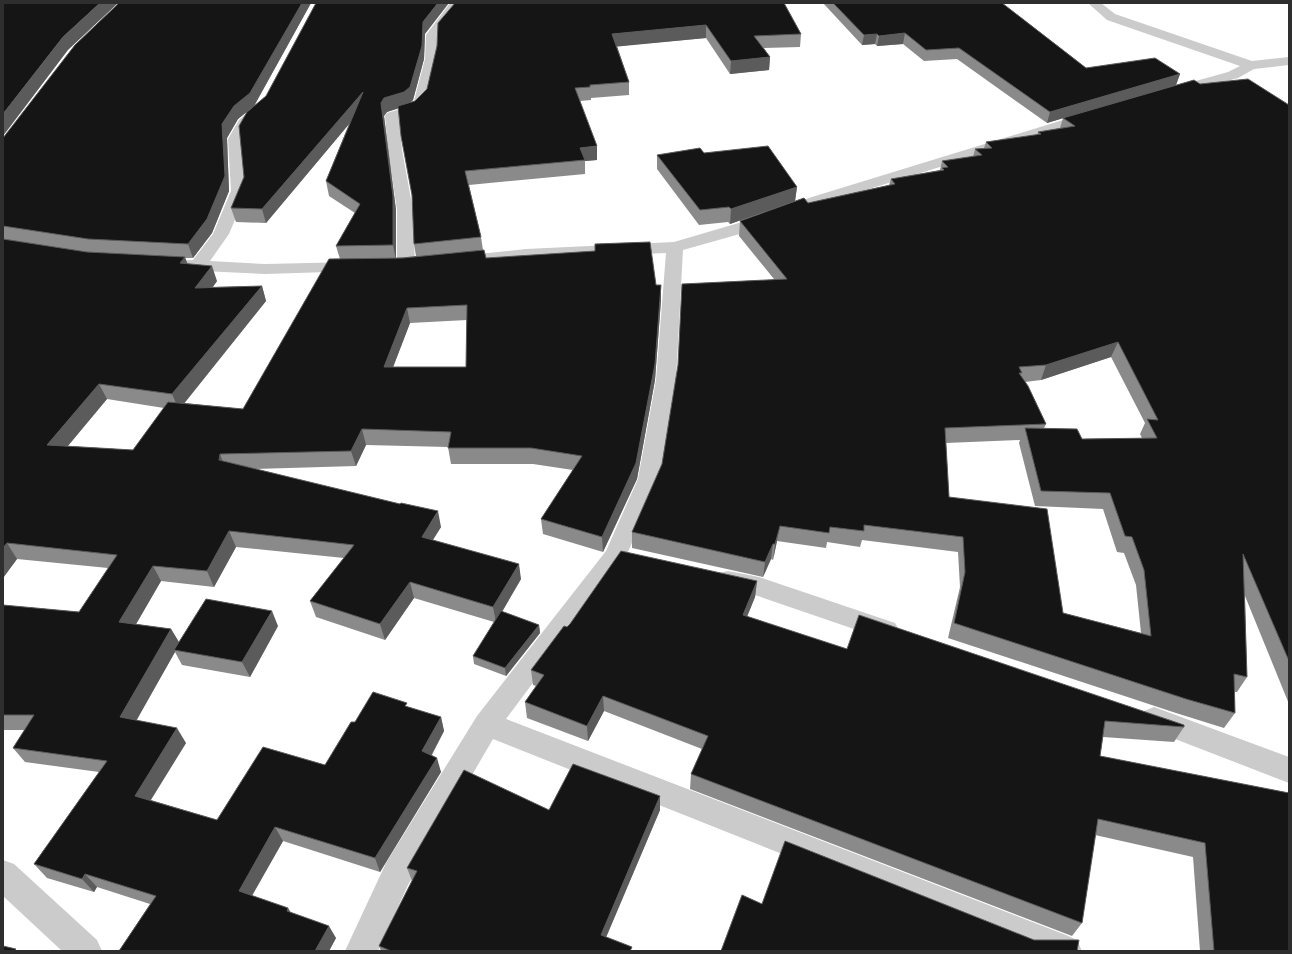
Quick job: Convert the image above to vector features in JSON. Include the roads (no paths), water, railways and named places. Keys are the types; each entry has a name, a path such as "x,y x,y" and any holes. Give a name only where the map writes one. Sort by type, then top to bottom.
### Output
{"street":[{"path":"405,266 406,210 395,150 392,116 412,110 421,102 431,59 432,34 454,8 456,3"},
{"path":"1094,3 1111,17 1251,64 1289,68"},
{"path":"1158,96 1233,75 1251,64 1289,61"},
{"path":"198,266 221,234 239,191 235,139 244,123 261,109 268,95"},
{"path":"443,262 526,254 675,247 748,226 818,200 1105,111"},
{"path":"361,951 397,874 487,724 627,557 649,479 666,380 675,247"},
{"path":"161,264 265,269 366,267"},
{"path":"706,575 759,587 909,638"},
{"path":"1132,712 1289,770"},
{"path":"487,724 1066,951"},
{"path":"3,876 86,951"}]}
